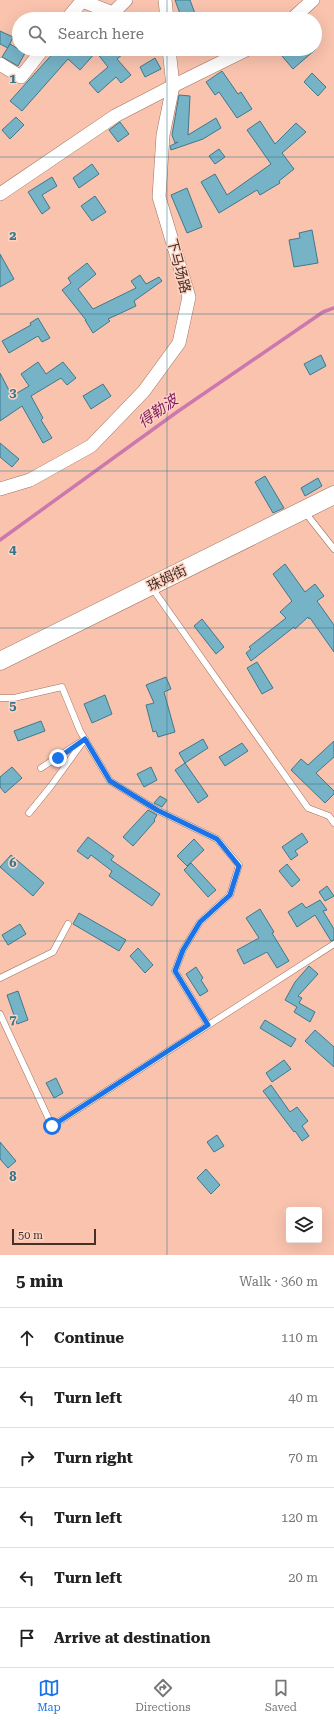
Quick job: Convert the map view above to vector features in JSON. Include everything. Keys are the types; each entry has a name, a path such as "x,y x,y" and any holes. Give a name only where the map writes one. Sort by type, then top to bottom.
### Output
{"main road":[{"name":"珠姆街","path":"0,661 334,495"}],"street":[{"path":"114,12 126,0"},
{"path":"165,0 166,12"},
{"path":"300,12 313,0"},
{"path":"73,12 82,1 110,12"},
{"path":"0,64 21,77 38,56"},
{"name":"下马场路","path":"0,489 30,480 91,446 144,391 179,343 189,297 159,197 163,135 173,86 171,56"},
{"path":"0,194 115,116 234,56"}],"lane":[{"path":"304,511 334,549"},
{"path":"151,586 308,808 329,816 334,823"},
{"path":"0,698 14,698 62,687 80,731 110,781 157,810 217,839 239,866 230,895 200,922 183,950 175,971 208,1025"},
{"path":"41,768 85,739"},
{"path":"29,813 51,786 85,739"},
{"path":"0,978 53,952 68,924"},
{"path":"0,1014 52,1126 334,944"}],"building":[{"path":"175,0 190,0 194,12 179,12"},
{"path":"0,31 12,37 8,48 0,44"},
{"path":"10,44 12,45 12,56 23,56 18,66 2,57"},
{"path":"51,56 92,56 80,70 68,59 22,111 10,101"},
{"path":"99,56 121,56 117,59 131,75 121,83 116,77 98,93 89,83 108,67"},
{"path":"282,56 308,56 293,69"},
{"path":"155,58 161,69 145,77 140,67"},
{"path":"222,71 238,94 241,92 252,109 237,118 219,92 215,95 206,82"},
{"path":"312,73 326,87 318,96 304,82"},
{"path":"179,95 190,96 188,135 216,118 221,128 203,139 171,150 170,146 178,142 175,143 172,135"},
{"path":"16,117 24,125 10,139 2,130"},
{"path":"260,121 275,144 296,123 306,132 282,153 294,169 279,181 280,183 260,195 257,190 219,213 201,182 215,174 227,195 271,164 247,130"},
{"path":"120,122 129,134 118,142 109,130"},
{"path":"219,149 225,157 215,164 209,156"},
{"path":"92,164 99,174 79,188 73,178"},
{"path":"52,177 57,186 42,195 50,208 42,214 28,192"},
{"path":"187,188 202,227 187,233 171,195"},
{"path":"95,196 106,212 92,221 81,206"},
{"path":"312,230 318,263 294,267 289,240 300,238 299,233"},
{"path":"0,254 14,279 0,287"},
{"path":"87,263 96,274 78,289 93,309 136,288 131,281 140,275 146,284 159,277 162,281 134,301 136,306 108,319 110,321 93,333 86,320 62,290 71,283 68,278"},
{"path":"38,318 50,338 42,342 38,336 9,353 2,341 31,325 30,323"},
{"path":"321,355 326,366 310,375 304,364"},
{"path":"38,362 46,374 63,362 76,378 67,385 61,378 31,396 43,418 41,420 52,438 43,443 22,406 0,421 0,373 12,396 29,386 21,374"},
{"path":"103,384 111,396 91,409 83,396"},
{"path":"0,443 19,459 12,467 0,457"},
{"path":"265,476 284,508 273,513 255,482"},
{"path":"318,478 322,486 305,496 301,488"},
{"path":"285,564 305,592 315,584 324,596 317,601 334,625 334,652 308,617 295,629 294,627 251,661 246,653 251,649 249,647 286,618 280,612 292,601 273,574"},
{"path":"202,619 224,647 216,654 194,626"},
{"path":"257,662 273,688 262,694 247,668"},
{"path":"166,677 171,689 164,692 175,732 158,737 156,731 153,732 146,705 154,703 146,685"},
{"path":"105,695 112,714 92,723 84,704"},
{"path":"41,721 45,731 18,741 14,731"},
{"path":"203,739 208,748 185,763 179,753"},
{"path":"334,741 334,757 316,773 334,791 334,794 325,803 291,770 301,759 308,765"},
{"path":"242,743 248,751 225,766 219,757"},
{"path":"185,763 208,796 198,803 175,770"},
{"path":"12,767 22,778 5,793 0,787 0,777"},
{"path":"151,767 157,780 144,787 137,774"},
{"path":"160,796 167,800 162,807 154,803"},
{"path":"148,810 157,815 154,820 155,821 133,846 123,837"},
{"path":"302,833 308,842 295,851 298,855 291,860 282,847"},
{"path":"88,837 114,856 111,860 160,894 152,906 109,876 112,871 91,855 88,859 77,851"},
{"path":"194,839 204,850 187,866 177,856"},
{"path":"11,855 44,883 33,896 0,867"},
{"path":"191,863 216,890 208,897 184,870"},
{"path":"287,864 300,880 292,887 279,871"},
{"path":"327,886 334,896 325,901 319,892"},
{"path":"320,900 327,910 323,911 334,929 334,940 331,941 315,915 297,927 288,912 302,903 306,908"},
{"path":"260,909 274,932 272,933 289,961 277,968 267,952 244,964 237,950 259,938 246,918"},
{"path":"79,913 126,940 119,951 73,924"},
{"path":"20,924 26,934 8,945 2,935"},
{"path":"138,948 153,965 145,973 130,956"},
{"path":"309,966 318,974 298,996 302,998 299,1003 315,1012 310,1022 294,1012 297,1007 285,1000 295,982"},
{"path":"196,967 203,978 201,980 208,991 200,996 186,974"},
{"path":"18,991 28,1020 17,1024 7,995"},
{"path":"265,1020 296,1039 291,1047 260,1028"},
{"path":"315,1030 334,1047 334,1067 305,1041"},
{"path":"284,1060 291,1069 272,1082 266,1073"},
{"path":"56,1078 63,1093 54,1098 46,1083"},
{"path":"271,1085 290,1112 297,1107 308,1121 302,1126 309,1136 302,1141 263,1091"},
{"path":"217,1135 224,1146 214,1152 207,1142"},
{"path":"0,1142 16,1161 8,1168 0,1159"},
{"path":"206,1169 220,1185 211,1194 197,1178"}],"waterway":[{"name":"得勒波","path":"0,540 177,412 323,312 334,308"}],"route":[{"path":"52,1126 208,1025 175,971 183,950 200,922 230,895 239,866 217,839 157,810 110,781 85,739 58,758"}]}
